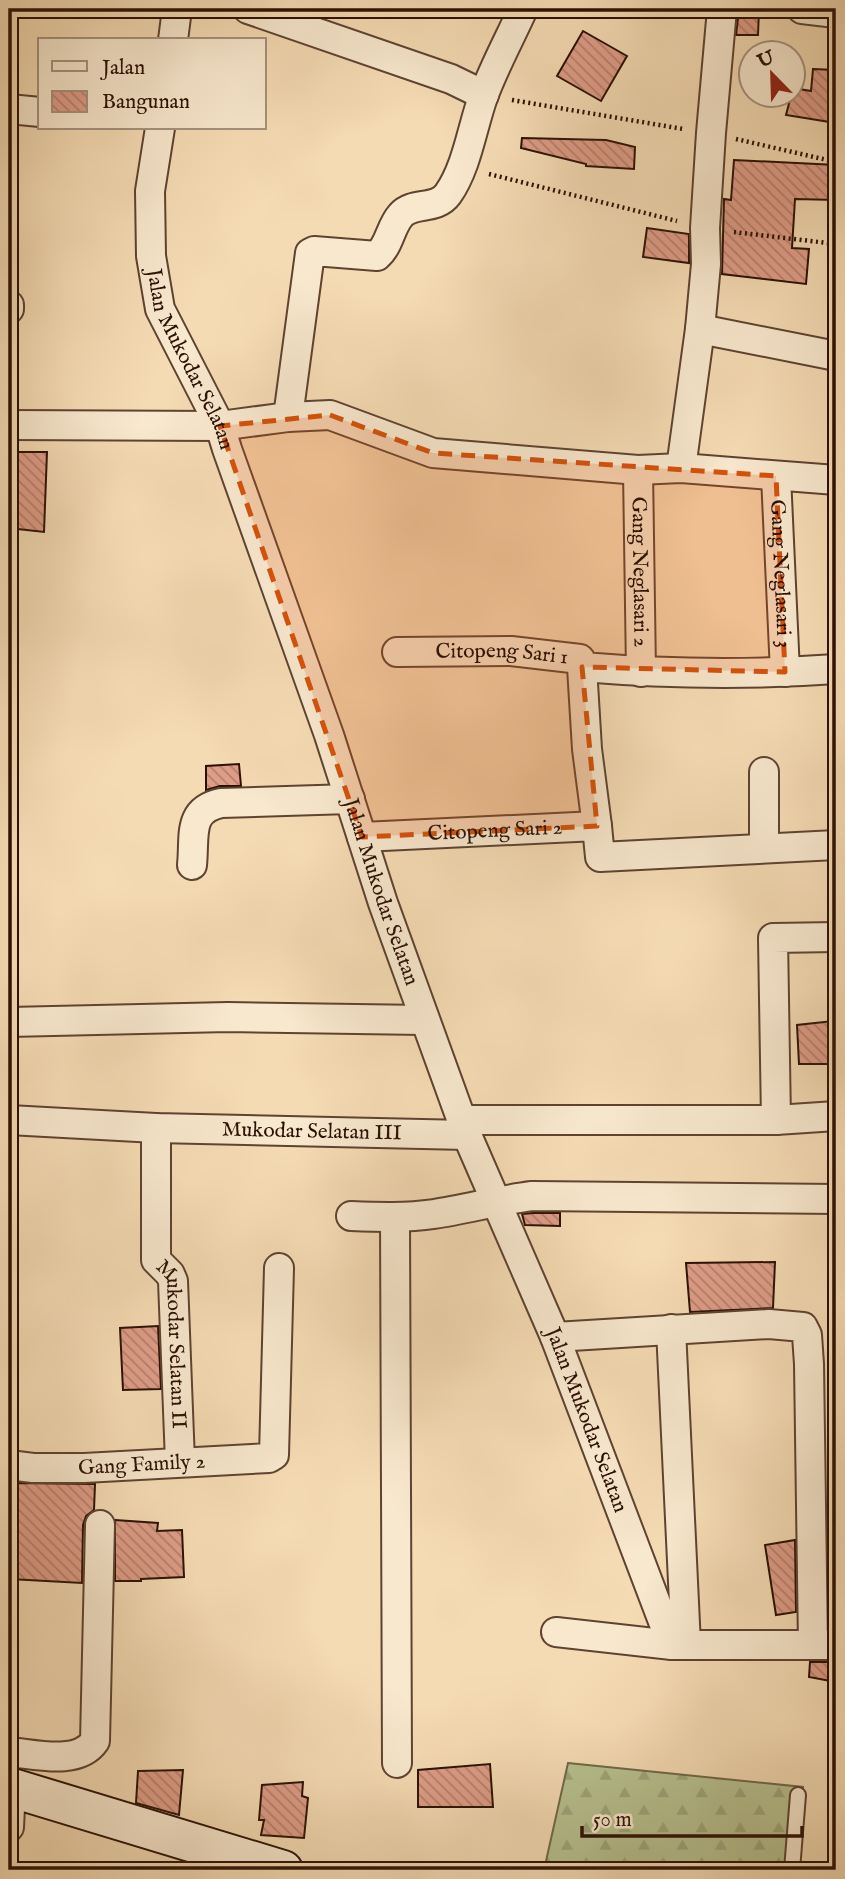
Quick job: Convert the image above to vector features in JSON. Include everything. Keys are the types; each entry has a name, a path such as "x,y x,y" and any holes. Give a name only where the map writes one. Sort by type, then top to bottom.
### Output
{"main road":[{"path":"10,1776 283,1870"}],"street":[{"path":"173,38 177,9"},
{"path":"248,9 451,79 484,95"},
{"path":"288,418 310,253 314,251 377,256 384,251 399,217 407,209 437,204 447,194 461,167 484,95 523,9"},
{"path":"681,468 706,264 705,228 722,9"},
{"path":"802,9 836,13"},
{"path":"9,109 38,111"},
{"name":"Jalan Mukodar Selatan","path":"160,130 150,191 151,256 160,309 220,426 424,1020 465,1128 555,1337 679,1645"},
{"path":"700,329 836,356"},
{"path":"9,425 220,426 330,415 433,453 638,470 681,468 836,480"},
{"name":"Gang Neglasari 2","path":"638,470 641,672"},
{"name":"Gang Neglasari 3","path":"776,476 785,672"},
{"name":"Citopeng Sari 1","path":"397,652 511,651 580,659 582,667 641,672 785,672 836,668"},
{"path":"582,667 587,749 600,857 836,845"},
{"path":"764,772 764,848"},
{"path":"192,865 197,816 202,809 210,805 350,799"},
{"name":"Citopeng Sari 2","path":"362,837 597,826"},
{"path":"776,1120 773,938 836,937"},
{"path":"9,1022 228,1017 424,1020"},
{"name":"Mukodar Selatan III","path":"156,1128 465,1128 836,1116"},
{"path":"9,1120 156,1128"},
{"name":"Mukodar Selatan II","path":"156,1128 156,1260 173,1281 180,1462"},
{"path":"351,1216 395,1218 433,1214 532,1196 836,1199"},
{"path":"395,1218 397,1763"},
{"name":"Gang Family 2","path":"9,1465 84,1468 269,1458 274,1455 279,1268"},
{"path":"555,1337 769,1324 800,1326 806,1330 825,1645 679,1645 556,1632"},
{"path":"671,1329 679,1645"},
{"path":"9,1828 10,1776 60,1756 77,1755 90,1749 95,1741 100,1525"}],"lane":[{"path":"792,1870 798,1795"}],"path":[{"path":"484,95 711,133 836,162"},
{"path":"461,167 705,228 836,244"}],"highlighted area":[{"path":"330,415 433,453 776,476 785,672 582,667 597,826 362,837 220,426"}],"green space":[{"path":"568,1763 803,1787 798,1870 544,1870"}],"building":[{"path":"739,10 759,10 758,35 736,35"},
{"path":"583,31 627,56 601,101 557,76"},
{"path":"813,69 836,70 836,123 786,115 788,108 806,108 806,90 811,91"},
{"path":"522,138 606,140 635,147 634,169 586,166 521,148"},
{"path":"734,160 836,165 836,200 795,199 792,248 809,249 806,284 722,274 724,199 731,200"},
{"path":"647,228 689,234 689,263 643,257"},
{"path":"12,452 47,452 44,532 9,528"},
{"path":"239,764 241,786 220,786 206,790 206,766"},
{"path":"833,1021 835,1064 799,1064 797,1025"},
{"path":"560,1213 560,1226 525,1225 522,1214"},
{"path":"775,1262 773,1308 690,1312 686,1263"},
{"path":"158,1326 161,1389 123,1390 120,1328"},
{"path":"17,1483 95,1484 94,1510 86,1516 83,1525 82,1583 10,1579"},
{"path":"115,1520 158,1523 157,1531 182,1530 184,1577 115,1581"},
{"path":"795,1540 796,1612 776,1615 765,1545"},
{"path":"810,1662 836,1662 836,1682 809,1677"},
{"path":"490,1764 493,1807 418,1807 418,1770"},
{"path":"183,1770 179,1815 136,1803 138,1771"},
{"path":"303,1782 302,1796 308,1798 304,1838 261,1835 264,1820 259,1820 262,1785"}]}
